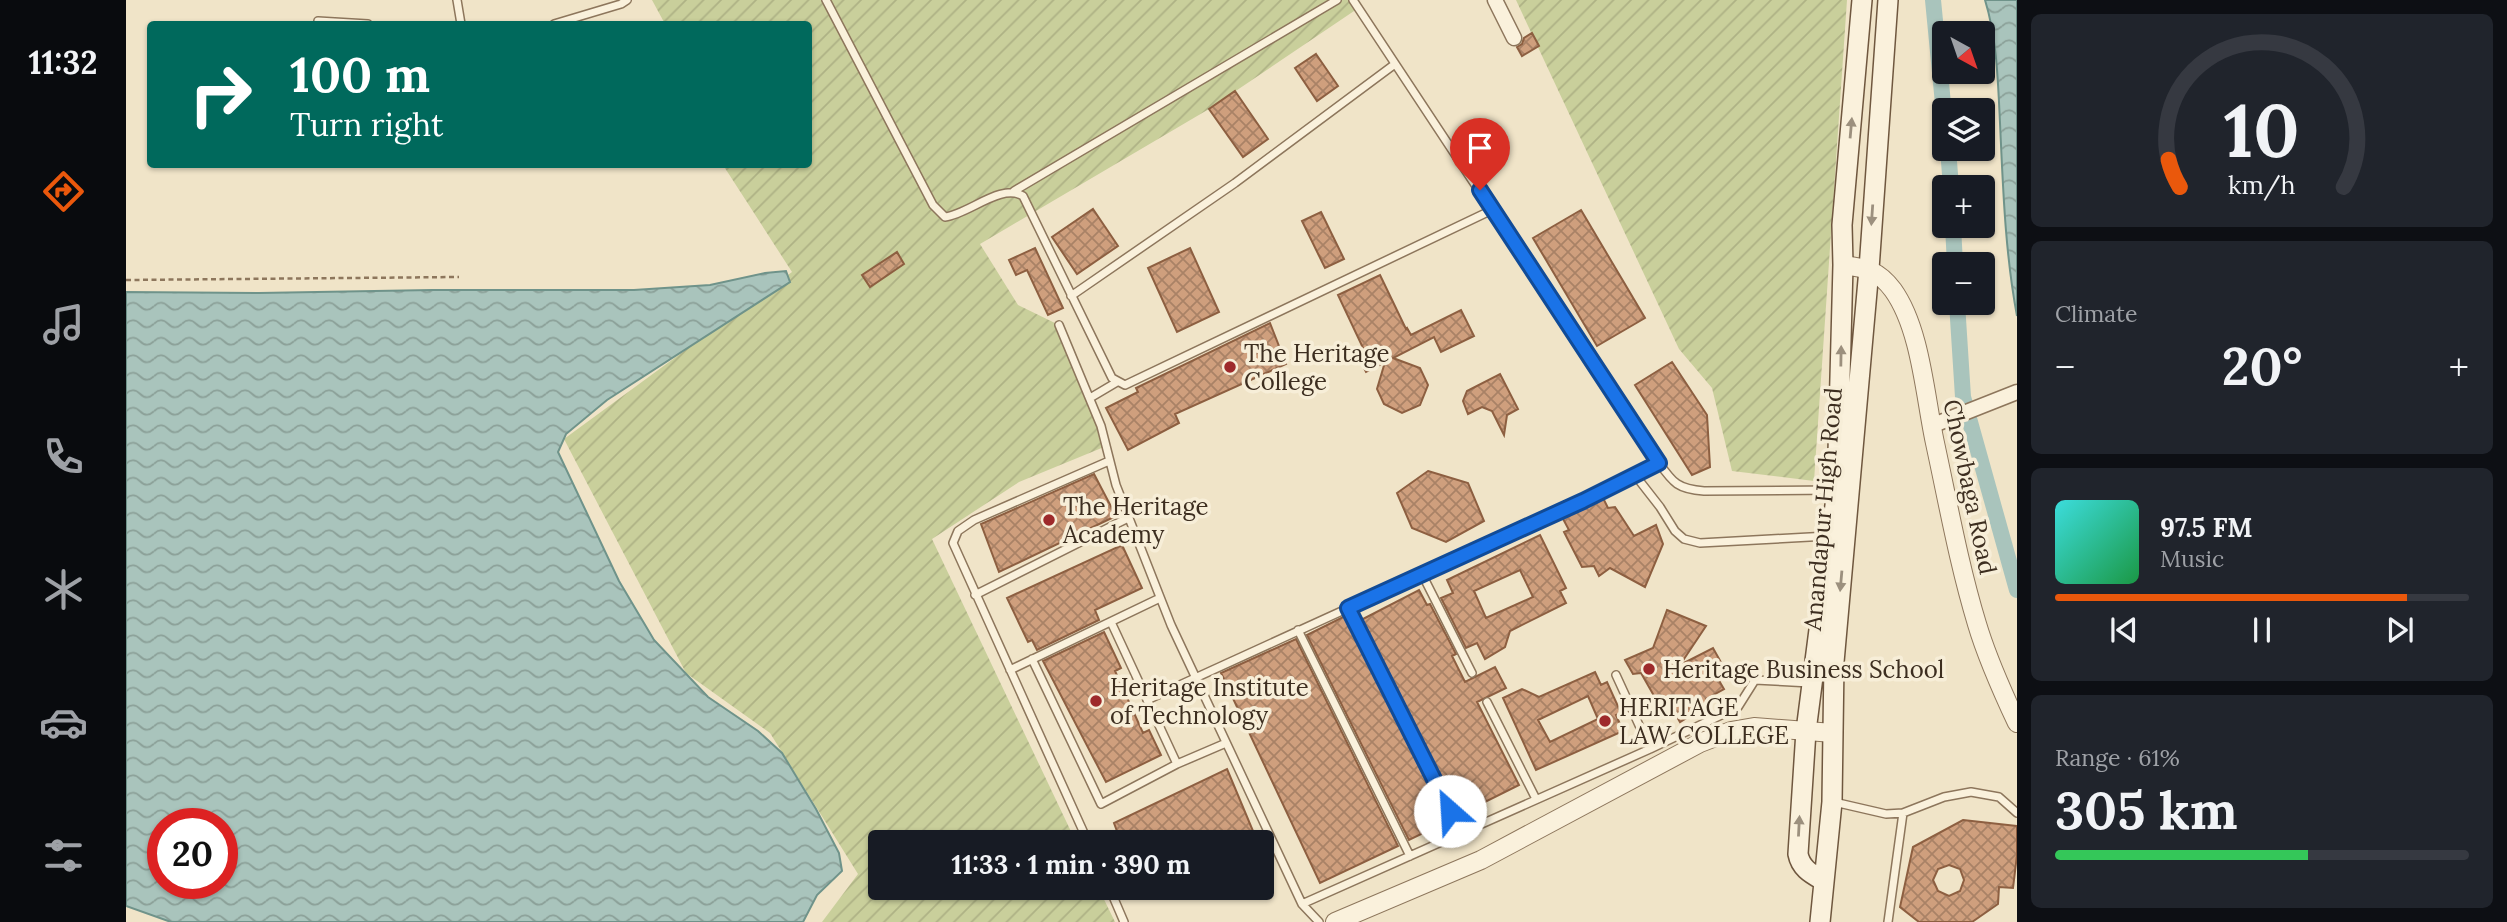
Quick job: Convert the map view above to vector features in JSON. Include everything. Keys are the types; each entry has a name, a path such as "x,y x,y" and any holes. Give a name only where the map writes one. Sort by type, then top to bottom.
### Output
{"main road":[{"name":"Anandapur High Road","path":"1843,490 1842,225 1863,0"},
{"name":"Anandapur High Road","path":"1838,537 1833,733 1837,803 1824,881 1799,863 1806,731 1838,537 1869,269 1888,0"},
{"path":"1820,922 1824,881"}],"street":[{"path":"1495,0 1514,38"},
{"path":"1843,265 1869,269"},
{"name":"Chowbaga Road","path":"1869,269 1882,277 1894,292 1907,318 1917,351 1931,426 1977,626 2017,723"},
{"path":"1931,426 2014,393"},
{"path":"1335,922 1481,860 1700,743 1731,731 1754,726 1833,733"}],"lane":[{"path":"457,0 460,21"},
{"path":"564,21 627,0"},
{"path":"826,0 933,205 944,217 957,215 1003,193 1014,191 1337,0"},
{"path":"1353,0 1659,463 1677,486 1689,490 1843,490"},
{"path":"1071,296 1235,183 1395,64"},
{"path":"1014,191 1023,196 1112,378 1125,385 1492,210"},
{"path":"1059,325 1101,426 1116,485 1160,598 1301,904 1319,922"},
{"path":"1090,398 1117,382"},
{"path":"1083,830 953,543 958,531 974,520 1110,461"},
{"path":"1147,700 1583,501 1659,463"},
{"path":"1634,475 1675,531 1691,542 1838,537"},
{"path":"975,594 1128,518"},
{"path":"1422,574 1472,673"},
{"path":"1010,670 1160,598"},
{"path":"1348,608 1461,833"},
{"path":"1111,621 1177,764"},
{"path":"1298,630 1410,856"},
{"path":"1032,659 1101,804 1177,764 1226,743"},
{"path":"1616,675 1650,749"},
{"path":"1301,904 1650,749 1738,707 1755,680 1834,685"},
{"path":"1487,702 1536,799"},
{"path":"1837,803 1886,814 1903,813 1944,797 1971,792 1999,797 2017,813"},
{"path":"1888,922 1903,813"},
{"path":"1115,900 1124,922"}],"path":[{"path":"126,279 459,277"}],"green space":[{"path":"652,0 1350,0 1357,9 1209,109 980,244 1018,305 1059,325 1104,447 1019,482 932,539 1070,830 868,830 868,900 1104,900 1115,922 822,922 858,874 770,733 686,673 564,439 792,272 725,168 812,168 812,21 663,21"},
{"path":"1516,0 1847,0 1814,481 1732,471 1712,388 1679,349"}],"water":[{"path":"1985,0 2017,0 2017,316 2005,220 1995,21 1990,21"},
{"path":"786,271 790,282 607,400 566,434 558,452 619,581 654,640 708,697 758,731 782,753 839,853 842,871 817,895 803,922 171,922 126,906 126,292 634,290 710,285"}],"building":[{"path":"1532,33 1539,46 1522,56 1517,47"},
{"path":"1316,54 1338,86 1317,101 1295,68"},
{"path":"1235,91 1268,139 1243,157 1209,109"},
{"path":"1093,209 1118,246 1077,274 1052,237"},
{"path":"1581,210 1645,318 1597,346 1533,238"},
{"path":"1321,212 1344,259 1325,268 1302,221"},
{"path":"1035,248 1063,308 1048,315 1027,270 1016,275 1009,260"},
{"path":"1190,248 1219,312 1177,332 1148,268"},
{"path":"897,252 904,264 870,287 862,275"},
{"path":"1380,275 1411,335 1461,310 1474,336 1441,352 1434,337 1393,358 1420,368 1428,385 1420,405 1402,413 1384,404 1377,389 1385,362 1366,372 1357,354 1364,350 1338,295"},
{"path":"1270,323 1286,364 1175,414 1179,423 1128,450 1106,408 1138,392 1136,388"},
{"path":"1672,362 1707,415 1710,467 1692,475 1635,385"},
{"path":"1500,374 1518,409 1507,415 1504,435 1492,411 1482,407 1468,414 1463,401 1467,391"},
{"path":"1428,471 1468,483 1484,521 1446,542 1412,528 1397,493"},
{"name":"The Heritage Academy","path":"1094,474 1116,516 999,572 981,524"},
{"path":"1603,498 1608,508 1615,507 1634,536 1656,525 1663,544 1645,587 1610,568 1599,576 1594,566 1582,567 1564,532 1569,530 1562,517"},
{"path":"1540,535 1566,588 1560,591 1566,603 1510,631 1505,647 1485,659 1477,643 1466,648 1441,598 1453,593 1447,580","holes":["1520,570 1533,597 1486,618 1474,591"]},
{"path":"1122,545 1142,588 1095,610 1099,620 1037,650 1032,640 1028,642 1007,598"},
{"path":"1419,590 1427,605 1430,604 1456,654 1452,656 1465,682 1495,667 1506,688 1477,702 1519,785 1459,815 1361,620"},
{"name":"Heritage Business School","path":"1667,610 1706,626 1680,665 1713,648 1723,666 1714,672 1724,689 1706,699 1709,704 1680,722 1669,703 1661,708 1641,673 1633,674 1625,660 1653,648"},
{"path":"1345,616 1448,821 1409,840 1307,635"},
{"name":"Heritage Institute of Technology","path":"1104,632 1121,668 1115,671 1143,733 1149,730 1161,755 1106,782 1043,661"},
{"path":"1296,639 1398,846 1320,883 1221,673"},
{"name":"HERITAGE LAW COLLEGE","path":"1595,672 1601,685 1607,682 1621,713 1616,715 1623,731 1536,770 1503,698 1522,689 1539,697","holes":["1588,696 1598,719 1550,742 1538,720"]},
{"path":"1227,769 1253,830 1117,830 1114,823"},
{"path":"1963,820 2017,826 2013,888 1999,887 1998,904 1972,922 1919,922 1900,907 1913,847","holes":["1949,865 1960,869 1964,880 1960,891 1949,896 1938,891 1933,880 1938,869"]}],"waterway":[{"path":"1933,0 1942,98"},
{"path":"1949,161 1950,175"},
{"path":"1954,238 1954,252"},
{"path":"1958,315 1963,397 2017,590"}],"place":[{"name":"The Heritage College","path":"1230,367"},
{"name":"The Heritage Academy","path":"1049,520"},
{"name":"Heritage Business School","path":"1649,669"},
{"name":"Heritage Institute of Technology","path":"1096,701"},
{"name":"HERITAGE LAW COLLEGE","path":"1605,721"}],"route":[{"path":"1450,811 1348,608 1583,501 1659,463 1480,190"}]}
